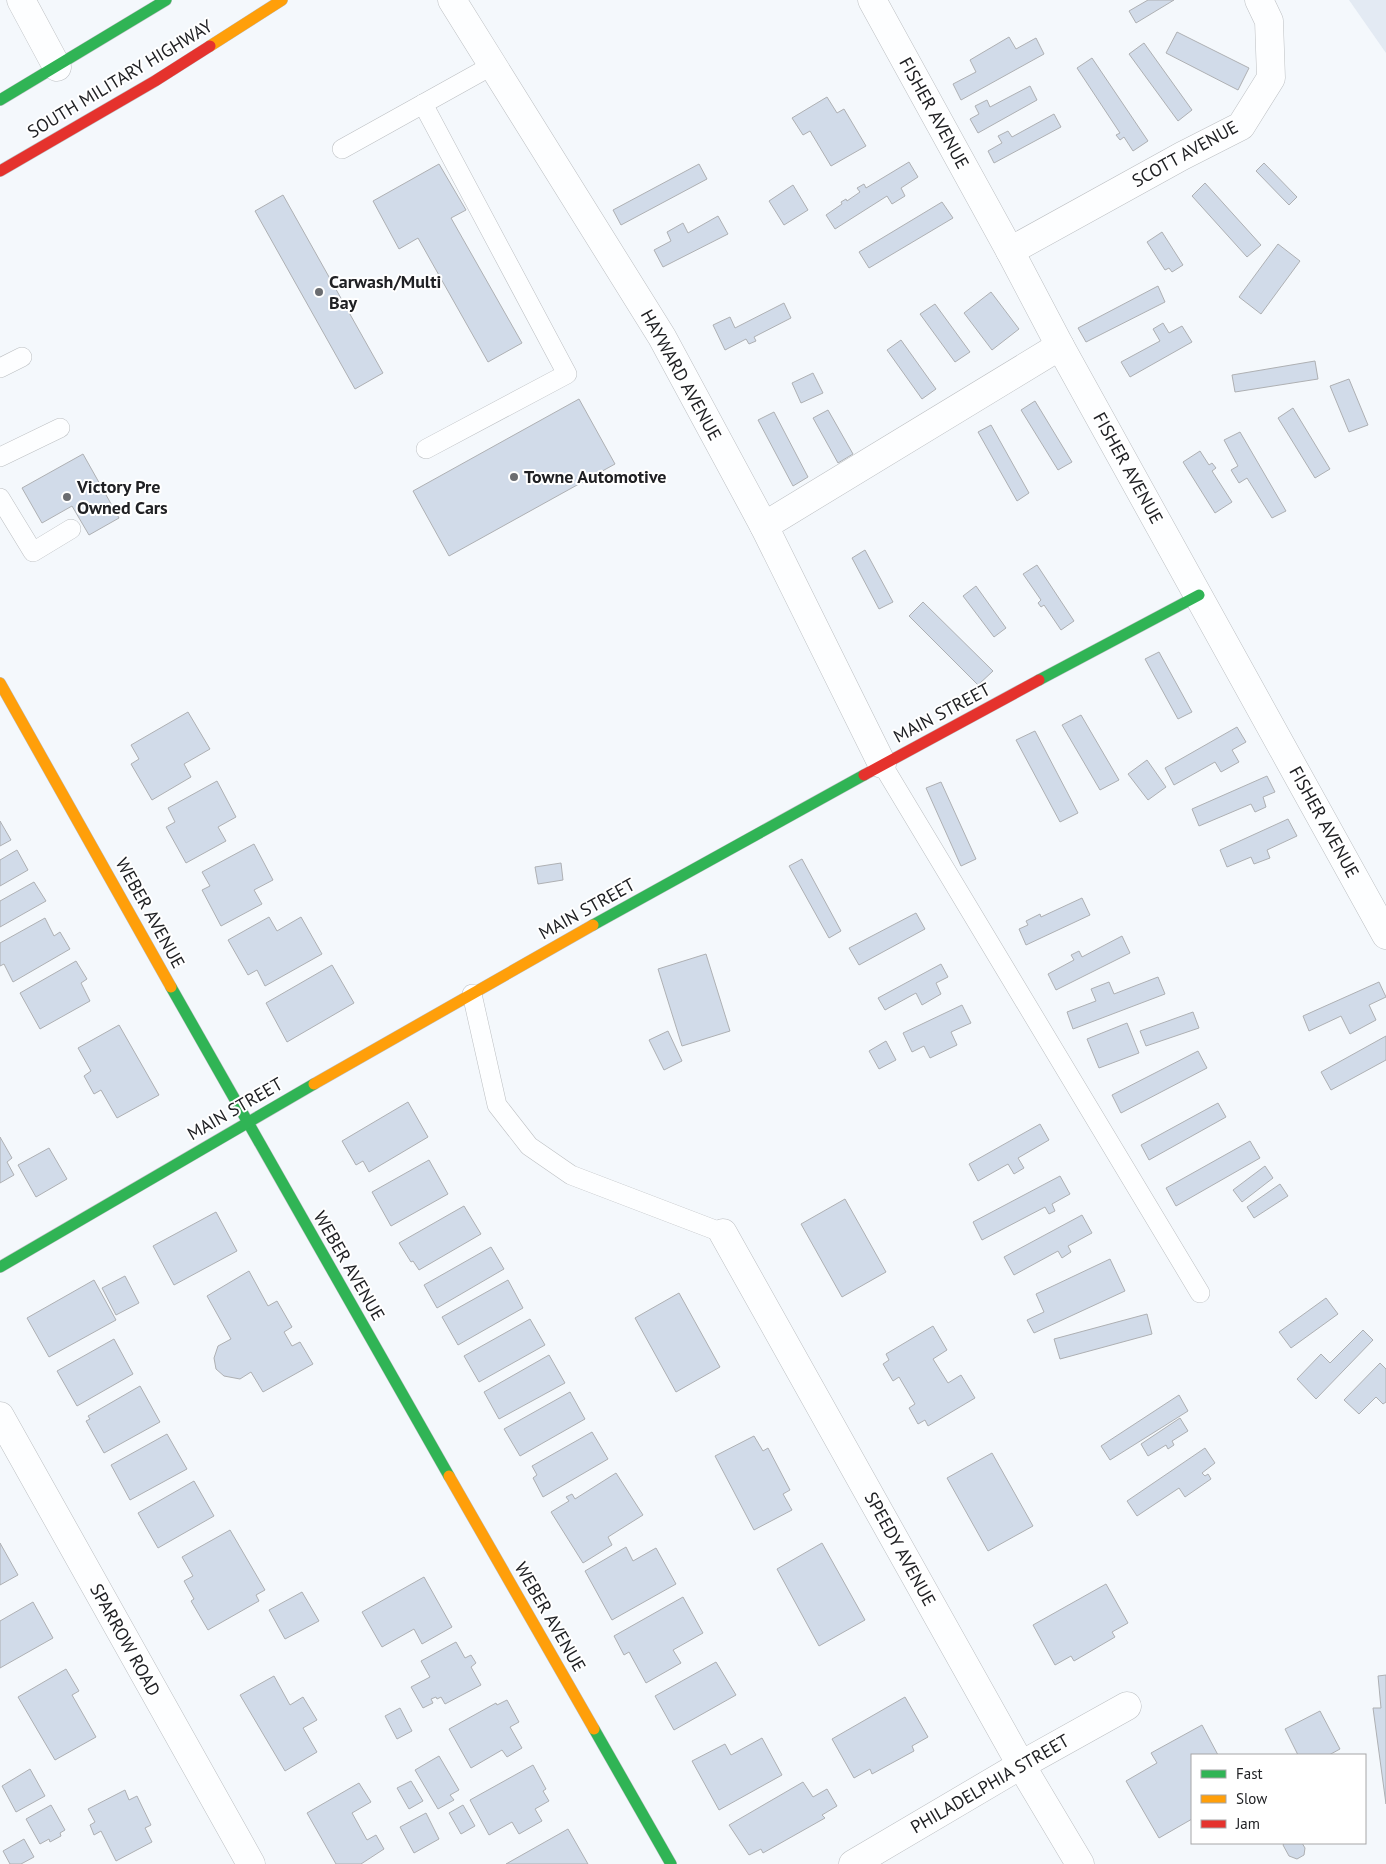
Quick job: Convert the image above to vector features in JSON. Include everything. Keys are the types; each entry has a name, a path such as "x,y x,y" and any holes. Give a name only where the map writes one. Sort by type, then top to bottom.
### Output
{"street":[{"path":"21,0 58,67"},
{"path":"0,100 58,67 166,0"},
{"name":"SOUTH MILITARY HIGHWAY","path":"0,171 155,81 282,0"},
{"name":"HAYWARD AVENUE","path":"452,0 662,337 764,526 882,764"},
{"name":"FISHER AVENUE","path":"872,0 1060,346 1386,935"},
{"name":"SCOTT AVENUE","path":"1010,251 1182,156 1241,126 1272,78 1269,21 1258,0"},
{"path":"764,526 1060,346"},
{"name":"MAIN STREET","path":"0,1267 246,1121 882,764 1199,595"},
{"name":"WEBER AVENUE","path":"0,683 246,1121 671,1864"},
{"name":"SPEEDY AVENUE","path":"723,1233 1021,1765 1080,1864"},
{"name":"SPARROW ROAD","path":"0,1416 251,1864"},
{"name":"PHILADELPHIA STREET","path":"854,1864 1021,1765 1127,1706"}],"lane":[{"path":"342,149 492,65"},
{"path":"423,104 567,374 426,449"},
{"path":"0,368 22,357"},
{"path":"0,457 60,428"},
{"path":"0,498 33,552 72,529"},
{"path":"882,764 1200,1294"},
{"path":"472,994 497,1105 529,1146 571,1175 723,1233"}],"shaded area":[{"path":"1349,0 1386,0 1386,53"}],"building":[{"path":"1148,0 1174,0 1136,23 1129,11"},
{"path":"1177,32 1249,68 1238,90 1166,53"},
{"path":"1009,37 1016,49 1036,38 1044,54 961,100 953,84 976,72 970,60"},
{"path":"1144,43 1192,110 1178,121 1129,54"},
{"path":"1092,58 1148,141 1133,151 1124,137 1120,140 1116,135 1120,133 1077,68"},
{"path":"1030,86 1037,100 978,133 970,119 979,114 975,106 987,100 990,107"},
{"path":"827,97 837,113 844,109 866,146 831,166 810,131 803,135 792,118"},
{"path":"1054,114 1061,127 994,163 988,151 1002,143 998,136 1008,131 1012,137"},
{"path":"909,162 918,177 901,188 905,196 892,204 887,196 835,229 826,215 842,204 841,202 846,199 847,201 860,192 857,188 864,184 866,188"},
{"path":"1264,163 1297,197 1289,205 1256,171"},
{"path":"439,164 466,210 451,218 522,343 488,362 418,238 399,249 373,201"},
{"path":"699,164 707,179 621,225 613,210"},
{"path":"1205,183 1261,245 1247,257 1192,196"},
{"path":"793,185 808,210 784,225 769,201"},
{"name":"Carwash/Multi Bay","path":"283,195 383,373 355,389 255,211"},
{"path":"942,202 953,218 869,268 859,252"},
{"path":"718,216 728,234 663,267 654,250 671,241 667,232 683,223 688,233"},
{"path":"1162,232 1183,265 1172,272 1169,268 1165,270 1147,242"},
{"path":"1278,244 1300,261 1261,314 1239,297"},
{"path":"1158,286 1165,302 1086,342 1078,328"},
{"path":"991,292 1019,329 992,350 964,313"},
{"path":"784,303 791,318 754,337 756,341 749,344 746,339 725,350 713,325 730,317 735,328"},
{"path":"935,304 970,352 955,362 920,314"},
{"path":"1163,323 1169,333 1182,326 1192,342 1130,377 1121,362 1160,341 1153,329"},
{"path":"901,340 936,389 922,399 887,350"},
{"path":"1315,361 1318,379 1235,392 1232,375"},
{"path":"813,373 823,393 801,403 792,383"},
{"path":"1349,379 1368,425 1349,432 1330,386"},
{"name":"Towne Automotive","path":"579,399 615,464 449,556 413,491"},
{"path":"1035,401 1072,462 1058,470 1021,410"},
{"path":"1293,408 1330,469 1315,478 1278,418"},
{"path":"828,410 853,454 838,463 813,418"},
{"path":"774,412 808,477 793,486 758,420"},
{"path":"991,425 1029,493 1017,501 978,432"},
{"path":"1240,432 1286,511 1272,518 1247,478 1239,483 1231,470 1238,466 1224,440"},
{"path":"1200,451 1209,465 1212,463 1216,468 1212,471 1232,502 1215,513 1183,462"},
{"name":"Victory Pre Owned Cars","path":"83,454 119,518 89,535 72,506 42,523 22,488"},
{"path":"865,550 893,602 879,609 852,558"},
{"path":"1037,565 1074,621 1061,630 1044,605 1041,607 1038,603 1041,600 1023,574"},
{"path":"976,586 1006,628 994,637 963,596"},
{"path":"923,602 993,671 978,685 909,616"},
{"path":"1159,652 1192,712 1178,719 1145,659"},
{"path":"188,712 210,749 184,764 191,777 152,800 131,764 139,759 131,745"},
{"path":"1081,715 1119,780 1100,790 1062,725"},
{"path":"1237,727 1246,742 1232,750 1239,762 1221,772 1215,762 1174,785 1165,768"},
{"path":"1035,731 1078,813 1060,822 1016,740"},
{"path":"1147,760 1166,787 1148,800 1128,774"},
{"path":"1267,776 1275,792 1263,797 1266,807 1255,812 1251,804 1199,826 1192,809"},
{"path":"217,781 236,817 218,827 226,841 186,863 166,827 175,822 168,808"},
{"path":"941,782 976,859 961,866 926,788"},
{"path":"1288,819 1297,836 1267,850 1270,858 1254,864 1251,857 1227,867 1220,850"},
{"path":"0,821 11,840 0,846"},
{"path":"254,844 273,880 254,890 262,904 221,926 202,890 210,886 202,872"},
{"path":"17,850 28,870 0,886 0,860"},
{"path":"802,859 841,931 829,938 789,866"},
{"path":"561,863 563,880 538,884 535,867"},
{"path":"34,882 46,901 0,927 0,901"},
{"path":"1082,898 1090,915 1026,945 1019,929 1028,925 1026,921 1040,914 1041,917"},
{"path":"916,913 925,929 859,965 849,948"},
{"path":"269,917 277,931 301,917 322,954 265,986 257,970 248,975 228,940"},
{"path":"45,918 54,936 60,932 70,949 13,982 4,964 0,966 0,943"},
{"path":"1122,936 1130,953 1056,990 1048,974 1074,960 1071,955 1079,951 1082,957"},
{"path":"706,954 730,1031 682,1046 658,969"},
{"path":"76,961 87,979 81,983 90,1001 40,1029 20,993"},
{"path":"941,964 948,977 936,983 941,994 922,1005 916,993 885,1010 878,998"},
{"path":"332,965 354,1003 287,1042 266,1003"},
{"path":"1158,977 1165,994 1073,1029 1067,1012 1096,1001 1091,989 1109,982 1114,994"},
{"path":"1379,982 1386,997 1369,1005 1376,1020 1350,1034 1341,1016 1309,1031 1303,1016"},
{"path":"962,1005 971,1023 951,1032 957,1045 930,1058 924,1046 912,1052 903,1033"},
{"path":"1193,1012 1199,1028 1146,1046 1140,1031"},
{"path":"1127,1023 1139,1053 1099,1068 1087,1039"},
{"path":"119,1025 159,1095 117,1118 101,1090 94,1094 84,1076 91,1071 78,1048"},
{"path":"668,1031 682,1061 664,1070 649,1040"},
{"path":"1386,1036 1386,1060 1331,1090 1321,1072"},
{"path":"886,1041 896,1060 879,1069 869,1051"},
{"path":"1198,1051 1207,1068 1121,1113 1112,1095"},
{"path":"408,1102 428,1137 369,1172 363,1161 356,1165 342,1141"},
{"path":"1218,1103 1226,1117 1149,1160 1141,1145"},
{"path":"1040,1124 1049,1140 1018,1158 1024,1168 1014,1174 1008,1164 978,1181 969,1164"},
{"path":"0,1137 12,1158 7,1162 14,1175 0,1183"},
{"path":"1250,1141 1260,1158 1176,1206 1166,1188"},
{"path":"49,1148 67,1179 36,1197 18,1165"},
{"path":"429,1160 448,1194 391,1226 372,1192"},
{"path":"1265,1166 1273,1178 1242,1202 1233,1190"},
{"path":"1060,1176 1070,1194 1052,1204 1055,1211 1049,1214 1045,1207 982,1240 973,1222"},
{"path":"1280,1184 1288,1196 1254,1218 1247,1207"},
{"path":"845,1199 886,1272 842,1297 801,1224"},
{"path":"464,1206 481,1234 419,1270 413,1261 411,1262 399,1243"},
{"path":"216,1212 237,1251 174,1285 153,1246"},
{"path":"1082,1215 1092,1233 1068,1246 1071,1252 1062,1258 1058,1251 1014,1275 1004,1257"},
{"path":"491,1247 504,1269 437,1308 424,1285"},
{"path":"1110,1259 1125,1291 1034,1333 1027,1320 1044,1312 1036,1294"},
{"path":"249,1271 268,1306 277,1301 292,1327 284,1332 292,1346 300,1342 313,1364 263,1392 251,1372 240,1379 224,1376 216,1369 214,1358 218,1346 231,1339 207,1296"},
{"path":"125,1276 139,1303 116,1315 102,1288"},
{"path":"94,1280 116,1320 49,1357 27,1318"},
{"path":"508,1280 523,1308 458,1345 442,1317"},
{"path":"679,1293 720,1367 676,1392 635,1318"},
{"path":"1326,1298 1338,1314 1291,1348 1279,1332"},
{"path":"1147,1314 1152,1334 1060,1359 1054,1339"},
{"path":"530,1319 545,1345 479,1382 464,1356"},
{"path":"933,1326 947,1350 933,1359 948,1383 961,1375 975,1398 928,1426 925,1420 918,1424 909,1408 915,1404 899,1377 893,1381 883,1364 889,1360 886,1354"},
{"path":"1363,1330 1373,1340 1316,1399 1297,1379 1321,1354 1330,1363"},
{"path":"114,1339 133,1374 77,1406 57,1371"},
{"path":"549,1355 565,1383 499,1419 484,1392"},
{"path":"1380,1363 1386,1369 1386,1402 1383,1404 1376,1397 1359,1414 1344,1400"},
{"path":"140,1386 160,1422 104,1453 86,1421 90,1419 88,1416"},
{"path":"570,1392 585,1419 520,1456 504,1429"},
{"path":"1179,1395 1188,1411 1110,1460 1101,1446"},
{"path":"1180,1418 1188,1431 1172,1441 1174,1445 1168,1449 1166,1445 1148,1456 1141,1444"},
{"path":"592,1432 608,1459 543,1497 533,1478 537,1475 532,1466"},
{"path":"167,1434 187,1469 130,1500 111,1465"},
{"path":"754,1436 763,1451 768,1448 790,1490 783,1494 792,1510 754,1530 715,1456"},
{"path":"1205,1448 1215,1463 1202,1473 1205,1476 1208,1474 1211,1479 1185,1497 1179,1488 1137,1516 1127,1501"},
{"path":"992,1453 1033,1526 988,1551 947,1478"},
{"path":"616,1473 643,1515 608,1537 612,1545 583,1563 551,1512 569,1501 566,1497 572,1494 575,1499"},
{"path":"194,1481 214,1516 158,1548 138,1513"},
{"path":"230,1530 265,1590 256,1595 259,1601 208,1630 191,1601 194,1599 184,1581 193,1576 182,1557"},
{"path":"0,1543 18,1575 0,1585"},
{"path":"822,1543 865,1620 819,1646 777,1569"},
{"path":"626,1547 633,1561 656,1548 676,1584 612,1620 585,1571"},
{"path":"424,1577 452,1627 422,1644 414,1629 382,1647 362,1612"},
{"path":"1106,1584 1128,1623 1112,1632 1115,1637 1074,1661 1071,1656 1055,1665 1033,1625"},
{"path":"302,1592 319,1621 285,1639 269,1610"},
{"path":"683,1597 703,1633 673,1650 681,1663 646,1683 629,1652 624,1655 614,1636"},
{"path":"33,1602 53,1638 0,1668 0,1621"},
{"path":"456,1642 465,1658 471,1655 476,1663 471,1667 481,1685 445,1704 441,1697 437,1699 436,1697 431,1699 433,1703 423,1708 411,1687 430,1677 421,1661"},
{"path":"716,1662 736,1695 674,1730 655,1696"},
{"path":"66,1669 79,1691 72,1695 96,1737 55,1760 18,1697"},
{"path":"1386,1675 1386,1804 1373,1708 1381,1708 1378,1676"},
{"path":"274,1676 290,1705 303,1697 317,1720 303,1728 317,1752 285,1771 240,1695"},
{"path":"905,1697 928,1737 912,1746 914,1751 872,1774 870,1769 854,1778 832,1739"},
{"path":"507,1700 519,1722 510,1727 522,1748 507,1757 502,1750 471,1768 449,1729 496,1703 497,1705"},
{"path":"400,1708 412,1731 397,1739 385,1716"},
{"path":"1320,1711 1340,1749 1331,1754 1298,1754 1285,1729"},
{"path":"1202,1725 1217,1754 1191,1754 1191,1820 1159,1838 1126,1781 1157,1763 1151,1753"},
{"path":"762,1738 782,1775 719,1810 692,1761 725,1744 731,1755"},
{"path":"439,1756 459,1790 450,1795 454,1800 438,1809 415,1770"},
{"path":"533,1765 546,1789 543,1791 549,1801 535,1809 542,1821 519,1834 512,1822 489,1835 470,1800"},
{"path":"30,1769 45,1796 16,1812 2,1786"},
{"path":"411,1781 423,1801 409,1809 397,1788"},
{"path":"803,1782 813,1797 827,1789 837,1806 822,1815 825,1818 763,1853 761,1849 749,1855 729,1825"},
{"path":"359,1783 371,1802 352,1813 367,1840 376,1835 384,1849 361,1864 336,1864 307,1813"},
{"path":"125,1790 129,1800 137,1796 151,1825 145,1828 152,1842 116,1861 101,1831 94,1835 90,1825 95,1822 88,1809"},
{"path":"51,1805 65,1830 60,1833 61,1836 50,1842 49,1839 40,1844 26,1819"},
{"path":"463,1805 475,1826 461,1834 449,1813"},
{"path":"426,1813 439,1839 414,1853 400,1827"},
{"path":"568,1829 588,1864 506,1864"},
{"path":"24,1839 34,1857 21,1864 10,1864 3,1851"},
{"path":"1303,1844 1305,1848 1304,1855 1297,1859 1289,1856 1283,1845"}],"traffic: fast":[{"path":"0,100 166,0"},
{"path":"1039,680 1199,595"},
{"path":"593,925 864,775"},
{"path":"171,987 449,1476"},
{"path":"0,1267 314,1084"},
{"path":"594,1729 671,1864"}],"traffic: slow":[{"path":"210,46 282,0"},
{"path":"0,683 171,987"},
{"path":"314,1084 593,925"},
{"path":"449,1476 594,1729"}],"traffic: jam":[{"path":"0,171 155,81 210,46"},
{"path":"864,775 1039,680"}],"place":[{"name":"Carwash/Multi Bay","path":"319,292"},
{"name":"Towne Automotive","path":"514,477"},
{"name":"Victory Pre Owned Cars","path":"67,497"}]}
